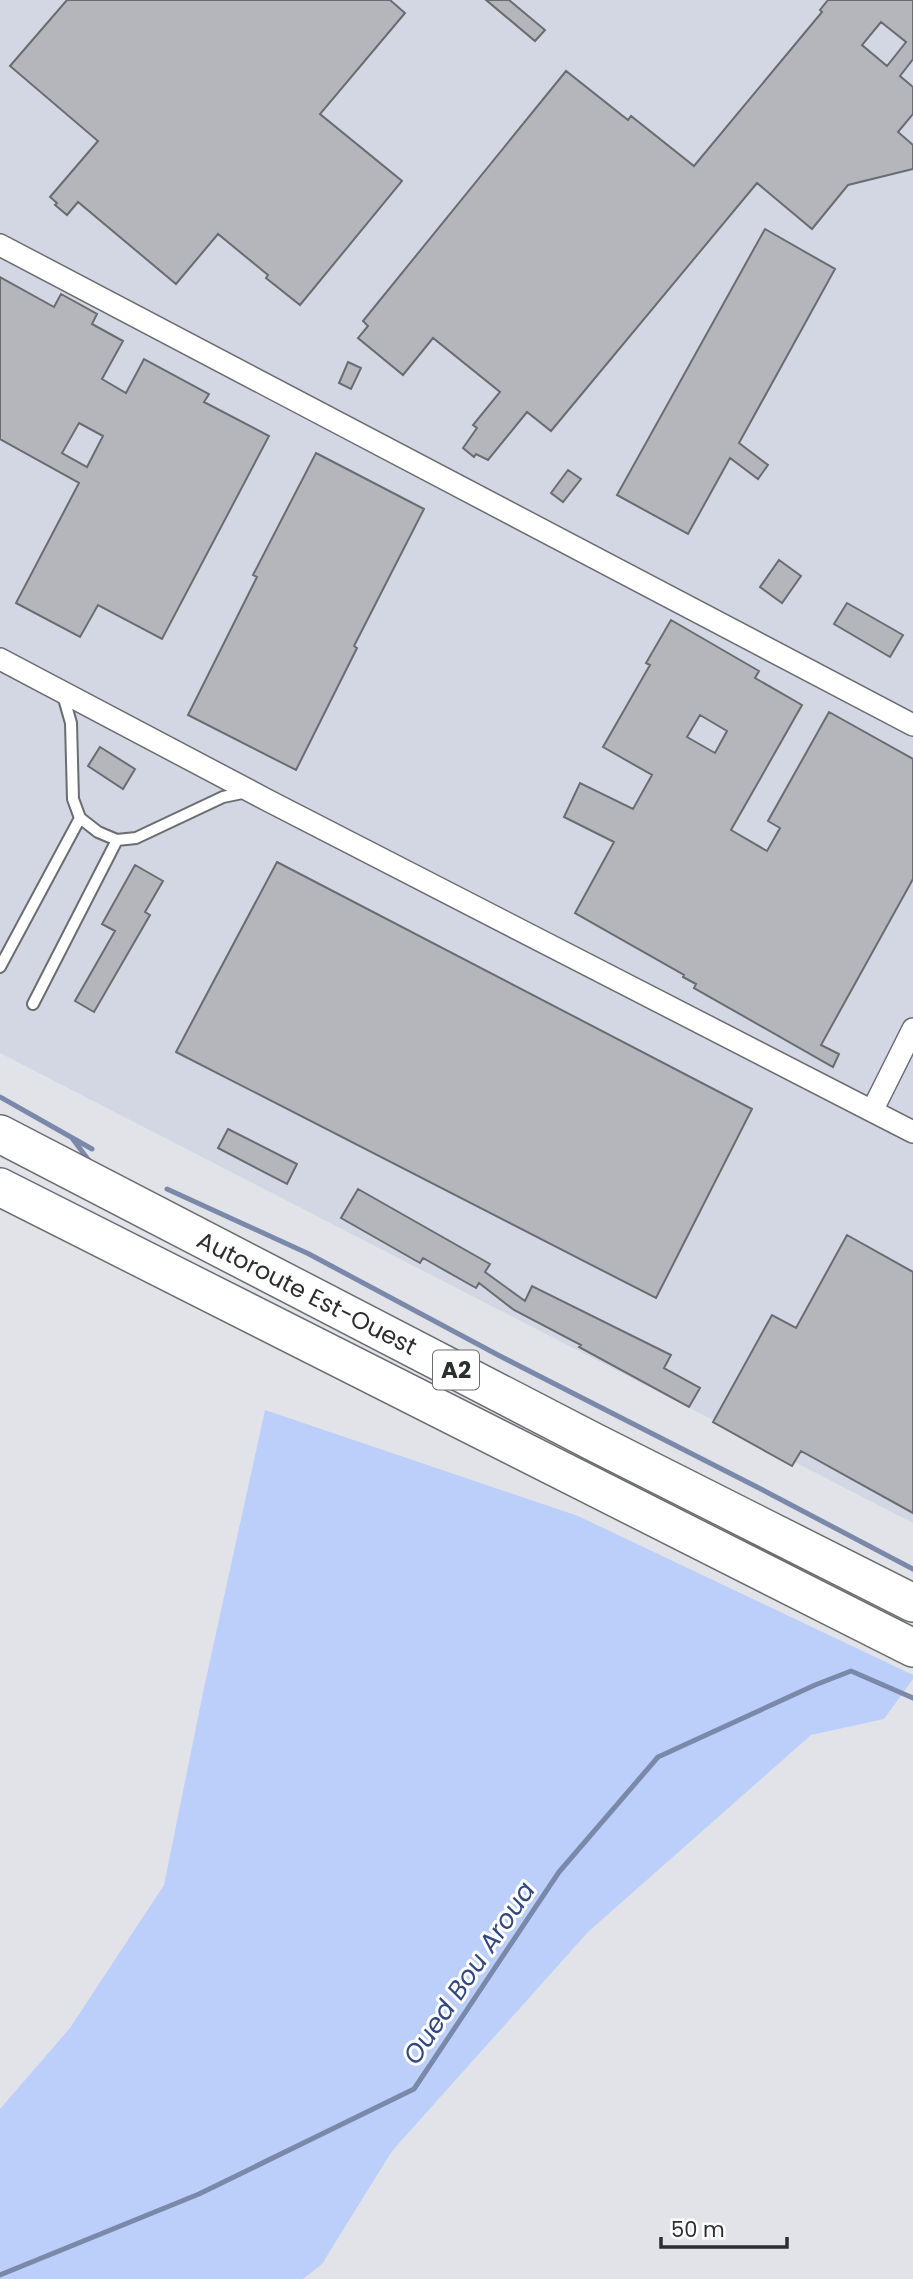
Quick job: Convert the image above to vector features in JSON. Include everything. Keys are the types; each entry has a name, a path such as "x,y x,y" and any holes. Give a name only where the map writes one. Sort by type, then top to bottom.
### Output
{"highway":[{"name":"Autoroute Est-Ouest","path":"0,1134 604,1447 913,1603"},
{"name":"Autoroute Est-Ouest","path":"0,1187 913,1648"}],"street":[{"path":"0,245 913,725"},
{"path":"0,659 250,791 913,1132"},
{"path":"872,1111 913,1029"}],"lane":[{"path":"62,692 71,723 72,799 79,818 98,832 117,840 136,838 223,797 250,791"},
{"path":"0,967 79,818"},
{"path":"33,1004 117,840"}],"shaded area":[{"path":"0,0 913,0 913,1523 0,1053"},
{"path":"265,1410 578,1516 913,1675 913,1679 884,1719 811,1735 588,1932 392,2151 322,2264 303,2279 0,2279 0,2109 70,2028 164,1885"}],"building":[{"path":"67,0 390,0 405,13 320,114 402,181 300,305 218,234 176,284 78,202 67,215 55,205 57,203 50,197 98,141 10,66"},
{"path":"486,0 509,0 545,30 535,41"},
{"path":"828,0 913,0 913,59 900,76 913,87 913,114 898,132 913,145 913,169 848,185 812,229 757,183 551,431 527,412 488,460 476,454 474,457 463,448 477,428 473,425 500,392 433,338 403,375 358,338 368,326 363,321 566,71 628,120 631,116 694,166 822,12 820,10","holes":["881,22 906,42 887,66 862,45"]},
{"path":"765,229 835,269 739,443 768,465 758,479 730,458 688,534 617,495"},
{"path":"0,277 54,307 61,294 97,314 92,324 123,341 102,379 126,393 144,359 209,394 204,402 269,436 162,639 98,605 80,637 16,603 79,483 0,439","holes":["79,423 103,436 87,467 62,453"]},
{"path":"348,362 361,368 351,389 339,383"},
{"path":"316,453 424,509 354,646 357,648 296,770 188,715 257,577 253,575"},
{"path":"568,470 581,479 563,502 551,493"},
{"path":"779,560 801,576 782,603 760,587"},
{"path":"847,603 903,635 890,657 834,624"},
{"path":"671,620 759,671 755,678 802,705 731,830 767,851 780,828 768,821 829,712 913,759 913,879 821,1045 839,1054 833,1067 694,988 696,984 683,977 684,975 575,913 614,842 564,817 580,783 633,809 652,775 603,747 650,665 646,663","holes":["700,715 727,731 715,753 687,737"]},
{"path":"100,747 135,769 123,789 88,766"},
{"path":"277,862 752,1109 656,1298 176,1052"},
{"path":"135,865 163,881 145,912 150,915 94,1012 75,1001 115,931 102,924"},
{"path":"228,1129 297,1164 287,1184 218,1148"},
{"path":"358,1189 490,1264 485,1272 525,1301 532,1286 671,1355 664,1368 700,1388 689,1407 514,1310 479,1283 476,1288 423,1258 420,1263 341,1218"},
{"path":"847,1235 913,1272 913,1513 801,1451 792,1466 713,1422 772,1315 796,1328"}],"waterway":[{"path":"0,1097 92,1149"},
{"path":"72,1138 90,1162"},
{"path":"167,1189 309,1254 498,1355 913,1569"},
{"name":"Oued Bou Aroua","path":"0,2275 199,2194 414,2089 559,1872 658,1757 851,1671 913,1698"}]}
